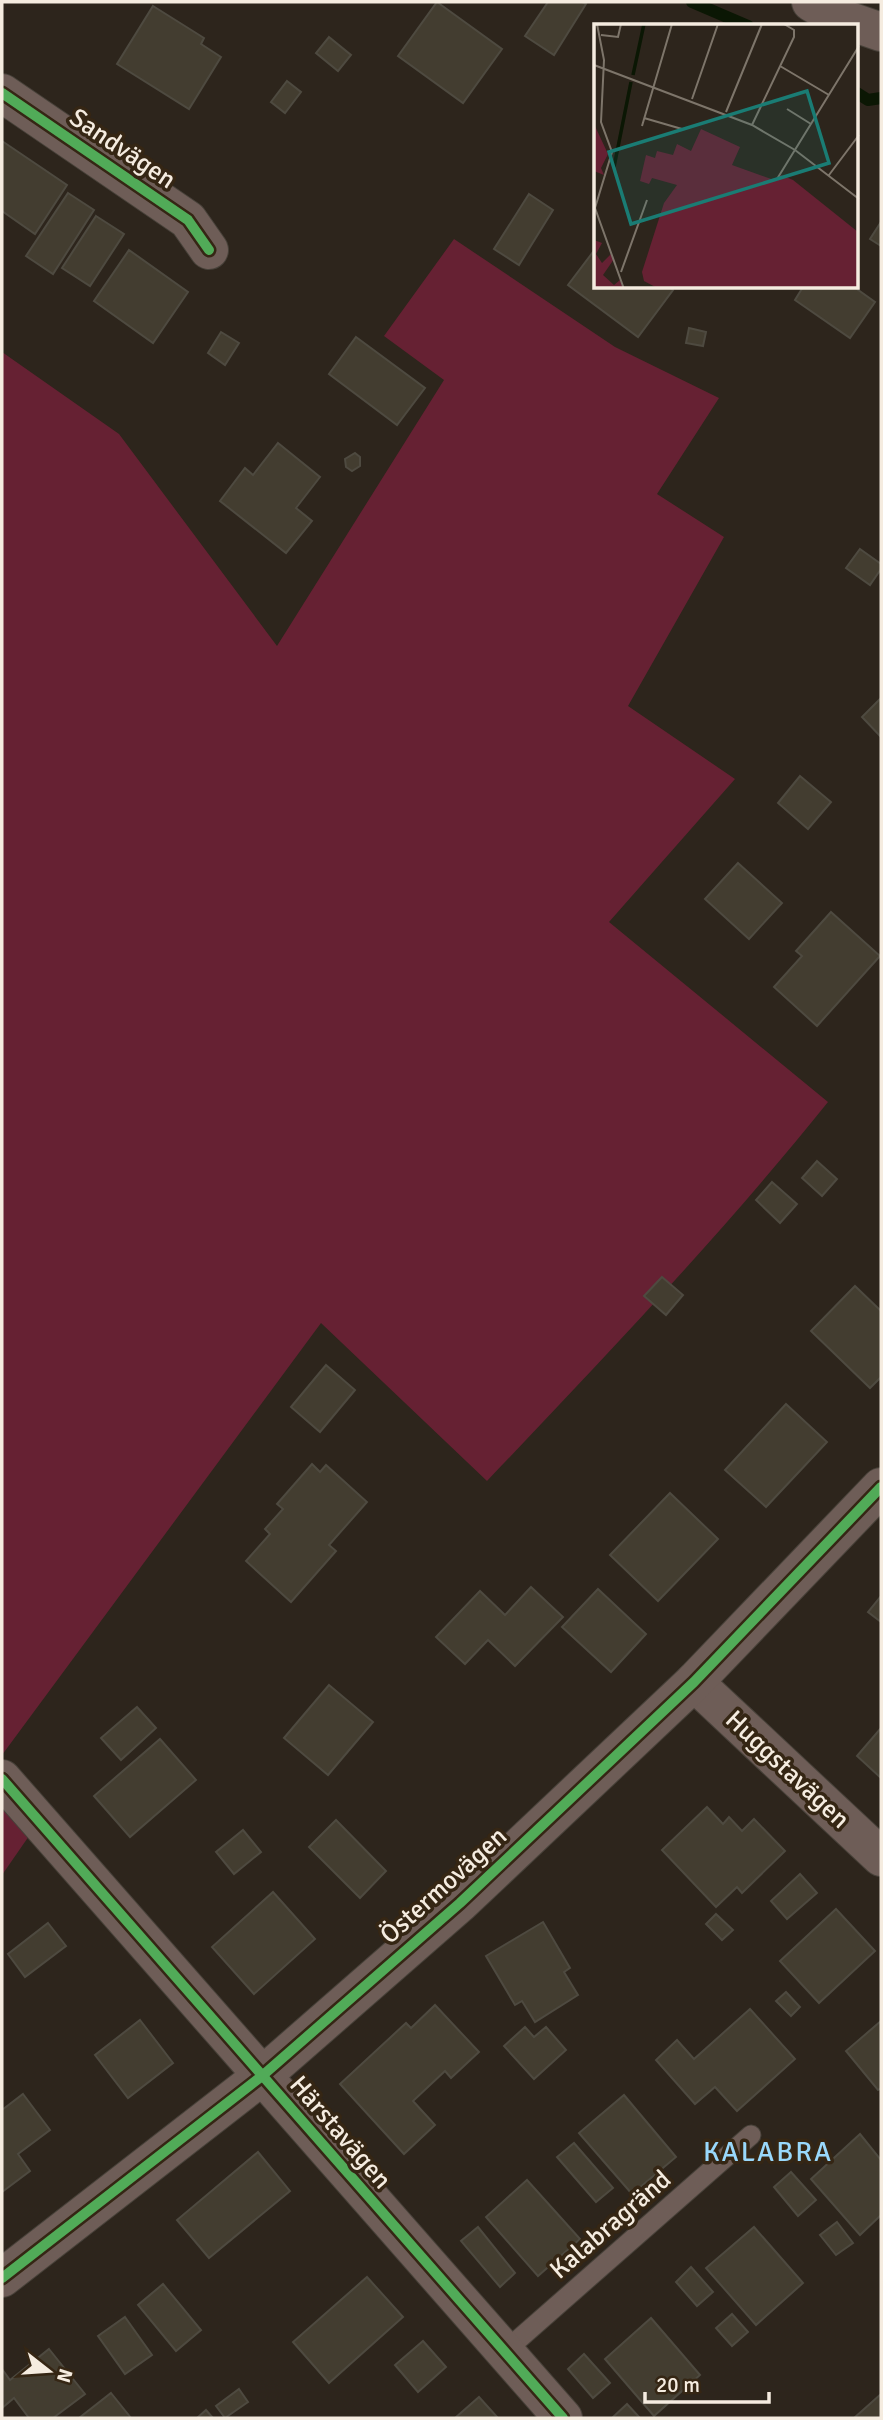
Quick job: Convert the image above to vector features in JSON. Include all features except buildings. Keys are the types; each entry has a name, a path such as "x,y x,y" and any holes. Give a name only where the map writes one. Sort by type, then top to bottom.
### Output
{"street":[{"path":"811,2 835,16 881,32"},
{"name":"Sandvägen","path":"2,93 188,220 209,250"},
{"name":"Östermovägen","path":"2,2278 262,2076 460,1902 694,1682 881,1487"},
{"name":"Huggstavägen","path":"694,1682 881,1857"},
{"name":"Härstavägen","path":"2,1779 564,2418"}],"lane":[{"name":"Kalabragränd","path":"504,2352 751,2136"}],"shaded area":[{"path":"454,239 615,347 719,398 657,494 724,537 628,706 735,779 609,922 828,1102 704,1247 487,1481 321,1323 2,1755 2,352 119,434 277,646 444,380 384,336"},
{"path":"2,1802 29,1836 2,1875"}],"waterway":[{"path":"692,2 743,24"},
{"path":"858,94 868,100 881,98"}],"cycle path":[{"path":"2,93 188,220 209,250"},
{"path":"2,2278 262,2076 460,1903 694,1682 881,1487"},
{"path":"2,1779 563,2418"}],"district":[{"name":"KALABRA","path":"768,2151"}]}
